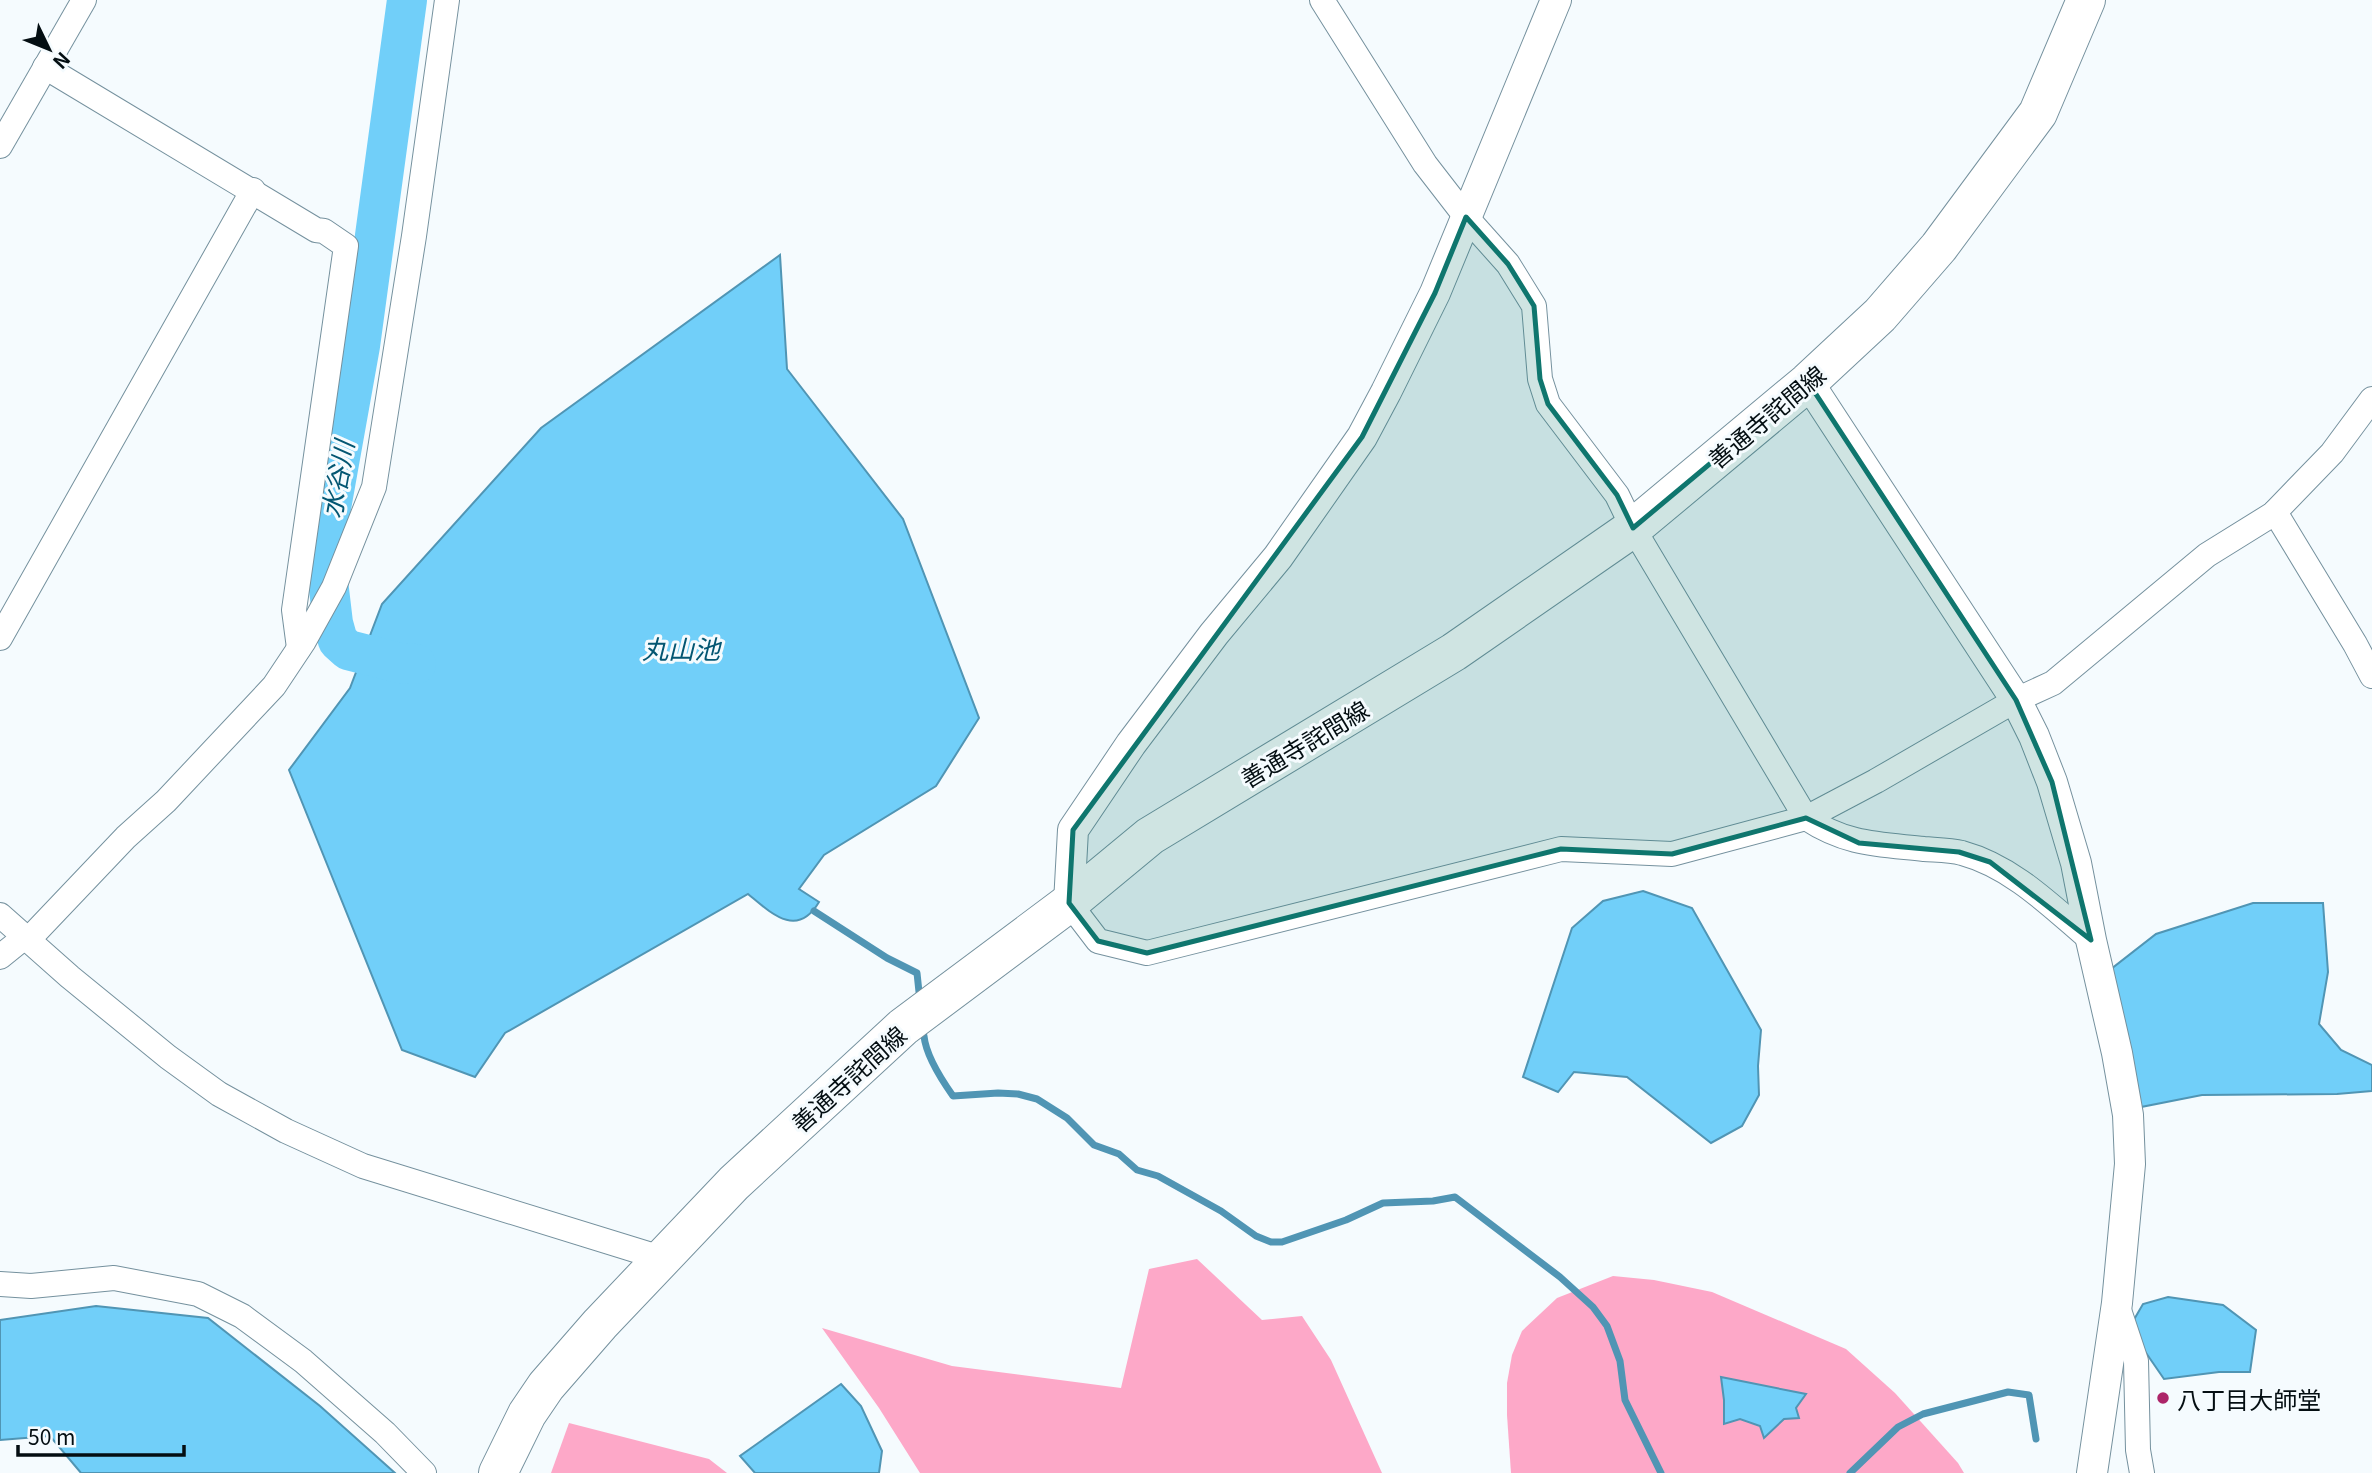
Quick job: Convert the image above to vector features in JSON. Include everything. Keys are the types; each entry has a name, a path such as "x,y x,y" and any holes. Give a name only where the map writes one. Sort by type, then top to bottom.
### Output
{"main road":[{"name":"善通寺詫間線","path":"498,1473 527,1414 546,1386 600,1324 661,1258 755,1164 903,1027 1069,903 1150,836 1454,652 1633,528 1808,382 1880,315 1939,247 2038,113 2086,0"}],"street":[{"path":"0,146 84,0"},
{"path":"0,957 27,937 126,837 166,801 274,686 334,587 373,487 414,236 447,0"},
{"path":"1322,0 1425,164 1466,218 1508,264 1534,306 1540,379 1548,404 1617,495 1633,528 1806,818 1828,832 1859,843 1959,852 1990,862 2018,879 2091,940"},
{"path":"1556,0 1435,293 1362,437 1278,557 1214,634 1131,744 1073,830 1069,903 1098,941 1147,953 1561,849 1672,854 1806,818 2017,700 2053,683 2207,555 2274,512 2332,453 2372,399"},
{"path":"45,67 346,246 295,610 299,648"},
{"path":"0,638 253,190"},
{"path":"1808,382 2017,700 2052,782 2076,863 2117,1053 2128,1115 2130,1164 2117,1303 2092,1473"},
{"path":"2274,512 2372,676"},
{"path":"0,915 70,977 168,1057 219,1094 286,1131 363,1166 661,1258"},
{"path":"0,1284 31,1286 114,1278 198,1294 242,1316 303,1361 385,1433 424,1473"},
{"path":"2117,1303 2136,1361 2138,1450 2142,1473"}],"highlighted area":[{"path":"1466,217 1508,264 1534,306 1540,379 1548,404 1617,495 1633,528 1808,382 2016,700 2052,782 2091,940 1990,862 1959,852 1859,843 1806,818 1672,854 1561,849 1147,953 1098,941 1069,903 1073,830 1362,437 1435,293"}],"shaded area":[{"path":"1197,1259 1262,1320 1302,1316 1331,1360 1382,1473 920,1473 879,1408 822,1328 952,1366 1121,1388 1149,1269"},
{"path":"1613,1276 1654,1280 1712,1292 1846,1349 1895,1393 1964,1473 1511,1473 1507,1383 1512,1355 1522,1331 1557,1298"},
{"path":"569,1423 709,1459 727,1473 551,1473"}],"water":[{"name":"丸山池","path":"780,255 787,369 903,519 979,718 936,786 824,855 799,889 819,902 811,913 802,919 793,921 775,915 748,894 505,1033 475,1077 402,1050 289,770 350,688 382,604 541,428"},
{"path":"1643,891 1692,908 1761,1030 1759,1095 1742,1126 1711,1143 1627,1077 1574,1072 1558,1092 1523,1077 1572,928 1603,901"},
{"path":"2253,903 2323,903 2328,972 2319,1024 2341,1050 2372,1065 2372,1091 2337,1094 2202,1095 2141,1107 2106,973 2156,934"},
{"path":"2168,1297 2223,1305 2256,1330 2250,1372 2219,1372 2164,1379 2133,1334 2132,1323 2143,1304"},
{"path":"96,1306 208,1318 320,1406 395,1473 81,1473 50,1436 0,1440 0,1320"},
{"path":"1721,1377 1806,1394 1796,1408 1799,1418 1784,1419 1764,1438 1760,1426 1740,1419 1724,1424"},
{"path":"841,1384 861,1406 882,1451 879,1473 755,1473 740,1456"}],"waterway":[{"name":"水谷川","path":"407,0 360,346 324,547 333,623 338,641 348,650 399,663 416,664"},
{"path":"814,911 887,958 917,973 919,992"},
{"path":"924,1036 931,1059 953,1096 998,1093 1037,1099 1067,1118 1094,1145 1119,1154 1137,1170 1158,1176 1221,1211 1256,1236 1271,1242 1282,1242 1346,1220 1383,1203 1433,1201 1455,1197 1560,1277 1593,1307 1607,1326 1620,1361 1625,1400 1661,1473"},
{"path":"1850,1473 1898,1427 1923,1414 2008,1392 2029,1395 2036,1439"}],"place":[{"name":"八丁目大師堂","path":"2163,1398"}]}
